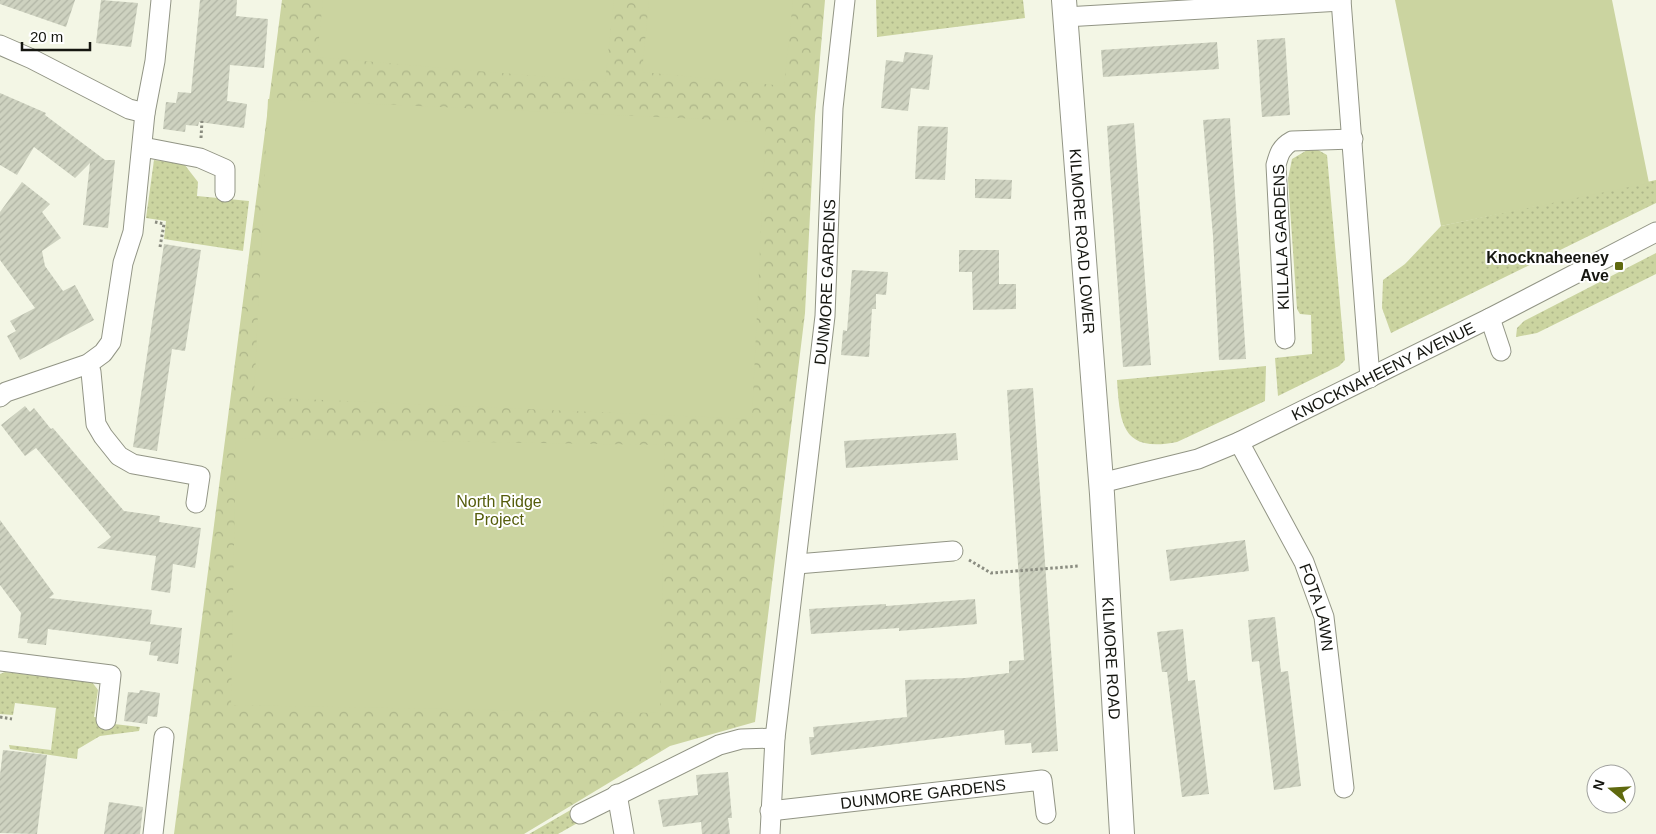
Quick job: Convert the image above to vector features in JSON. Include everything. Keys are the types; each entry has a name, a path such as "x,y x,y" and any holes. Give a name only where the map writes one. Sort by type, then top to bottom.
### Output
{"street":[{"path":"2,388 88,364 103,353 111,342 123,263 133,232 145,113 155,61 161,0"},
{"name":"DUNMORE GARDENS","path":"770,834 775,738 825,316 834,108 845,0"},
{"path":"1064,9 1341,1 1370,378"},
{"name":"KILMORE ROAD LOWER","path":"1064,9 1101,483"},
{"path":"0,45 32,59 129,109 145,113"},
{"name":"KILLALA GARDENS","path":"1285,339 1276,165 1279,153 1285,145 1292,142 1353,138"},
{"path":"143,147 200,158 225,169 225,192"},
{"name":"KNOCKNAHEENY AVENUE","path":"1101,483 1198,459 1239,442 1490,318 1656,232"},
{"path":"1490,318 1501,351"},
{"path":"88,364 91,372 96,424 103,436 126,462 200,476 196,503"},
{"name":"FOTA LAWN","path":"1239,442 1304,562 1324,617 1344,788"},
{"name":"KILMORE ROAD","path":"1101,483 1122,834"},
{"path":"797,564 954,551"},
{"path":"0,661 111,675 106,720"},
{"path":"153,834 164,736"},
{"path":"580,814 684,760 726,742 775,738"},
{"name":"DUNMORE GARDENS","path":"770,811 1042,780 1046,814"},
{"path":"617,794 624,834"}],"path":[{"path":"200,142 202,121"},
{"path":"954,551 991,574 1079,566"},
{"path":"0,717 12,719"}],"green space":[{"name":"North Ridge Project","path":"282,0 825,0 815,116 805,313 755,722 670,746 524,834 174,834"},
{"path":"323,0 614,0 605,82 317,57"},
{"path":"649,0 793,0 784,86 642,72"},
{"path":"876,0 1023,0 1025,18 877,37"},
{"path":"1395,0 1612,0 1649,183 1441,226"},
{"path":"268,99 766,122 752,419 254,397"},
{"path":"1309,149 1318,150 1327,155 1345,360 1339,366 1278,396 1275,358 1312,354 1311,315 1300,314 1297,309 1288,179 1292,159"},
{"path":"154,160 184,164 198,182 197,196 249,201 243,251 164,239 166,221 146,218"},
{"path":"1656,180 1656,203 1391,333 1382,308 1383,280 1405,264 1441,226"},
{"path":"1656,253 1656,274 1537,333 1516,337 1517,328 1524,321"},
{"path":"1266,366 1265,401 1177,442 1145,443 1135,439 1128,432 1123,422 1117,380"},
{"path":"236,438 665,445 660,713 231,705"},
{"path":"5,672 92,682 98,690 94,717 105,718 105,723 140,727 139,731 100,736 78,749 77,759 10,749 9,745 51,750 56,708 15,703 13,715 0,714 0,674"},
{"path":"574,808 581,821 558,834 529,834"}],"building":[{"path":"0,0 75,0 66,27 0,4"},
{"path":"101,0 138,3 131,47 96,43"},
{"path":"200,0 237,0 236,16 268,19 264,68 230,65 227,101 247,104 244,128 199,122 198,126 186,125 185,132 163,129 166,102 176,103 178,92 191,93"},
{"path":"1285,38 1290,115 1262,117 1257,40"},
{"path":"1217,42 1219,69 1103,77 1101,50"},
{"path":"905,52 933,55 929,90 911,88 908,111 881,108 886,60 903,62"},
{"path":"0,93 46,113 45,115 105,160 115,160 108,228 83,225 90,163 75,178 34,147 17,175 0,165"},
{"path":"1230,118 1246,359 1219,360 1213,236 1203,120"},
{"path":"1134,123 1151,365 1123,367 1107,126"},
{"path":"918,126 948,127 945,180 915,179"},
{"path":"975,179 1012,180 1011,199 975,198"},
{"path":"22,182 50,204 42,212 61,238 42,251 45,266 63,291 75,285 94,320 20,360 7,336 16,331 10,321 35,308 0,260 0,212"},
{"path":"164,244 201,250 185,351 172,349 157,451 133,447"},
{"path":"959,250 999,250 999,284 1016,284 1016,309 973,310 972,272 959,272"},
{"path":"852,270 888,272 886,295 876,294 876,309 872,309 869,357 841,355 843,330 847,331"},
{"path":"1033,388 1058,751 1032,753 1031,743 1005,745 1004,730 811,755 809,737 814,737 813,727 907,717 905,680 965,678 1009,673 1009,661 1024,660 1007,390"},
{"path":"25,406 30,412 34,408 51,429 53,428 124,511 160,516 159,522 201,528 195,568 173,564 170,593 151,590 156,556 97,548 111,537 36,448 25,456 1,425"},
{"path":"956,433 958,460 846,468 844,441"},
{"path":"0,520 54,594 49,598 152,610 150,624 182,628 178,664 157,661 158,656 149,655 151,642 48,629 46,645 27,643 28,639 18,638 21,613 0,585"},
{"path":"1245,540 1249,571 1170,581 1166,550"},
{"path":"975,599 977,624 899,631 899,628 811,634 809,609 886,604 886,606"},
{"path":"1275,617 1281,672 1288,671 1301,786 1274,790 1259,661 1252,662 1248,620"},
{"path":"1183,629 1188,681 1195,680 1209,794 1182,797 1167,672 1162,672 1157,632"},
{"path":"140,690 160,693 157,717 148,716 147,724 124,721 128,692 139,693"},
{"path":"3,750 47,755 37,834 0,833 0,775"},
{"path":"728,772 732,818 728,818 730,834 702,834 701,822 663,827 658,800 698,795 696,775"},
{"path":"109,802 143,807 140,834 104,834"}],"place":[{"name":"Knocknaheeney Ave","path":"1619,266"}]}
